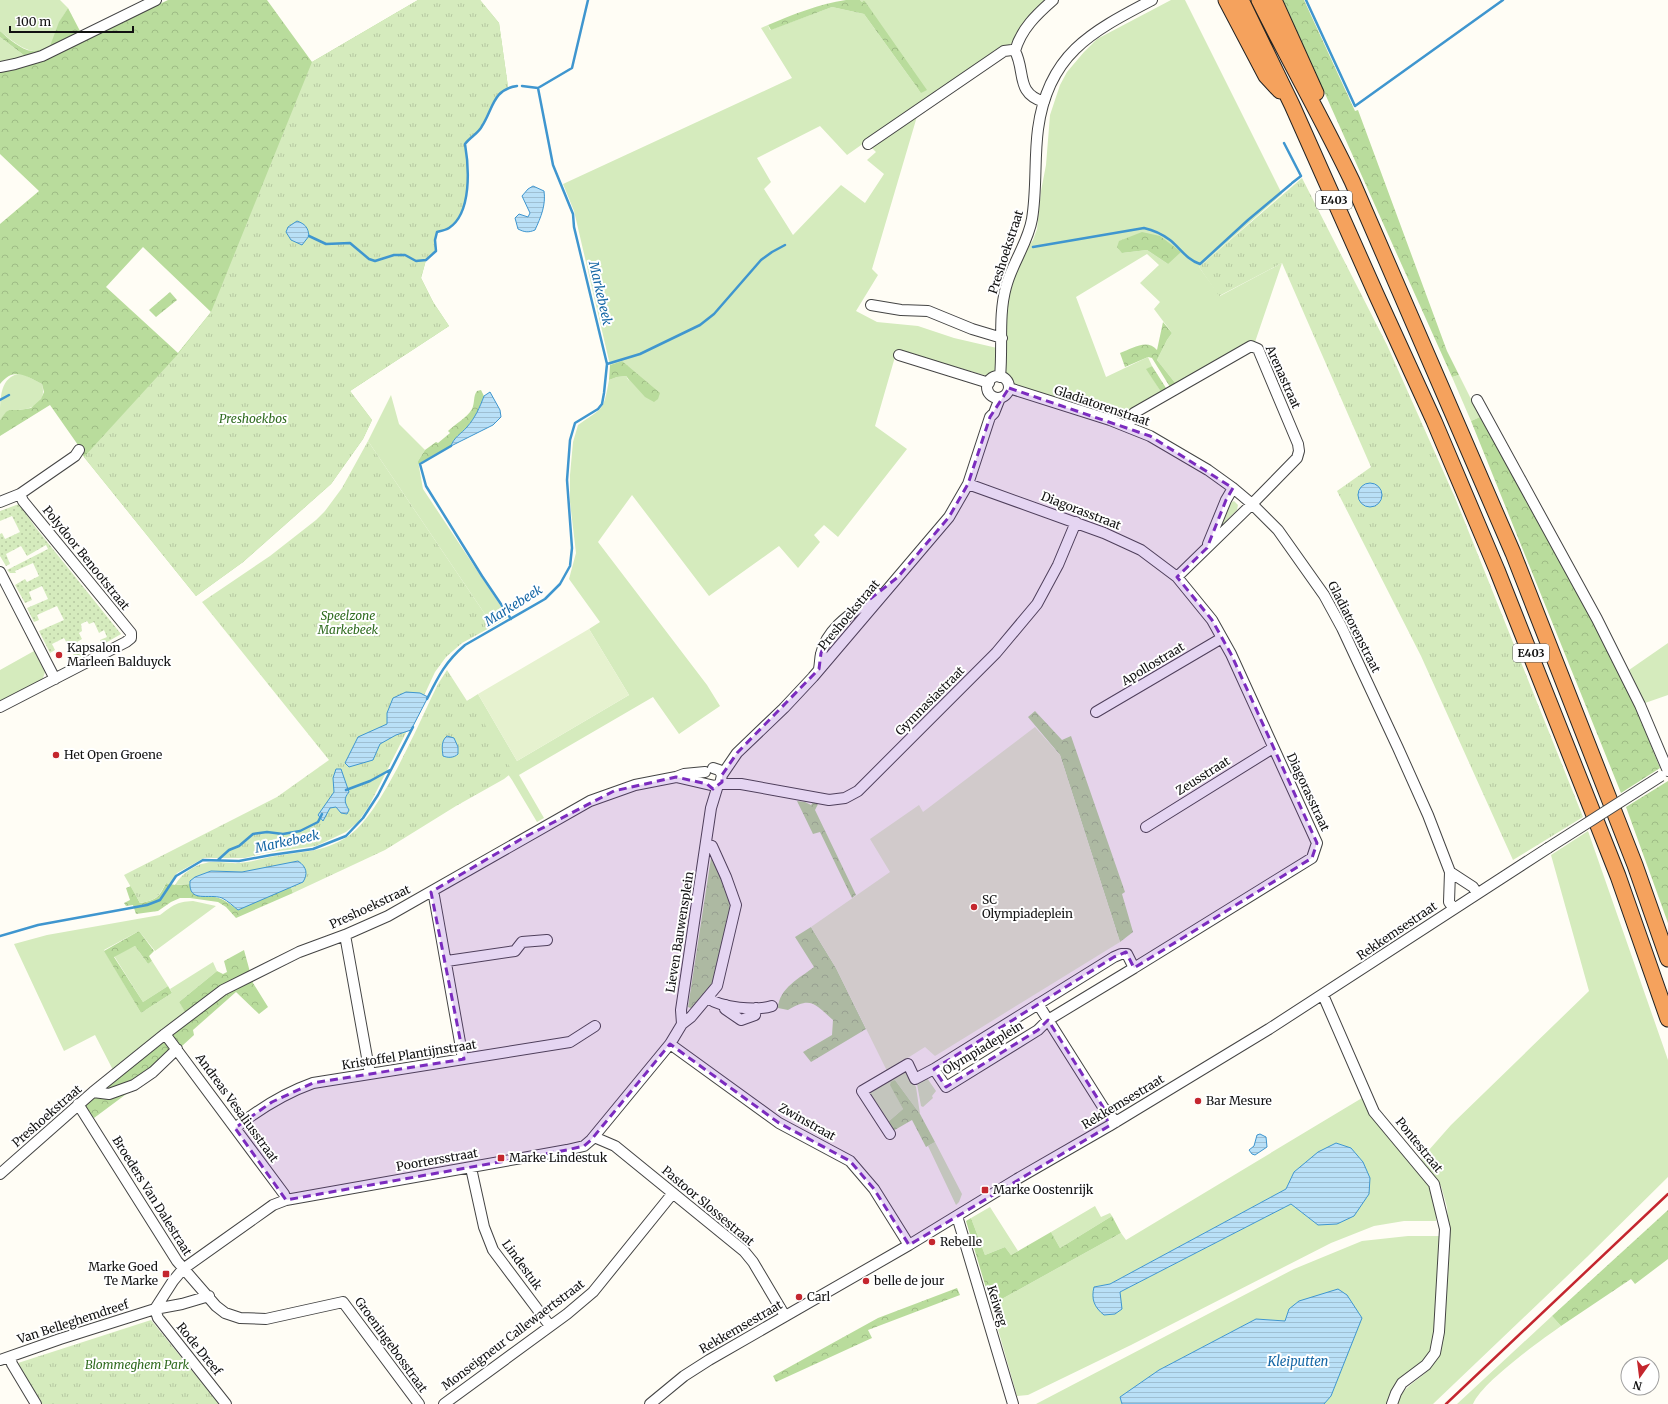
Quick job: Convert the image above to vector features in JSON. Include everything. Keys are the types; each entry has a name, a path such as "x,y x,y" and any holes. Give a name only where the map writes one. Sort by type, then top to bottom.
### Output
{"highway":[{"path":"1226,0 1266,76 1292,105"},
{"name":"E403","path":"1241,0 1292,105 1434,421 1497,570 1618,876 1668,1019"},
{"name":"E403","path":"1259,0 1290,63 1335,145 1513,553 1635,865 1668,959"},
{"path":"1274,0 1313,84 1335,145"}],"street":[{"path":"0,67 42,56 156,0"},
{"path":"1044,102 1030,95 1024,88 1018,56 1015,51 1019,39 1025,29 1054,0"},
{"name":"Preshoekstraat","path":"1000,377 1003,301 1005,289 1026,238 1031,221 1035,191 1038,130 1044,102 1050,86 1059,68 1080,43 1105,25 1152,0"},
{"path":"868,144 1004,51 1015,51"},
{"path":"871,305 901,310 928,311 972,329 1002,338"},
{"name":"Arenastraat","path":"1128,427 1134,413 1248,346 1256,347 1298,444 1299,451 1297,458 1252,504"},
{"path":"899,355 989,383"},
{"path":"1000,377 1007,381 1009,388 1006,395 995,397 988,389 989,383 993,378 1000,377"},
{"name":"Gladiatorenstraat","path":"1009,388 1128,427 1176,450 1234,488 1278,530 1289,543 1324,594 1342,628 1398,748 1428,815 1450,872 1449,902 1454,909"},
{"name":"Preshoekstraat","path":"0,1174 92,1092 223,990 299,952 345,935 388,916 590,801 635,785 676,778 716,781 737,753 784,708 819,669 949,517 968,484 990,417 988,411 995,397"},
{"path":"1476,400 1597,619 1640,705 1666,773"},
{"path":"0,502 20,494 76,456 79,450"},
{"name":"Diagorasstraat","path":"968,484 1104,532 1141,550 1177,577 1212,620 1222,638 1318,842 1312,858 1134,968"},
{"path":"1207,548 1226,500 1234,488"},
{"name":"Polydoor Benootstraat","path":"20,494 23,501 131,633 131,638 126,642 55,679"},
{"path":"1177,577 1252,504"},
{"name":"Gymnasiastraat","path":"716,781 731,778 741,784 826,800 845,798 858,791 996,653 1037,604 1058,565 1076,522"},
{"path":"0,572 55,679 0,707"},
{"name":"Preshoekstraat","path":"819,669 821,653 828,637 842,621 898,577"},
{"name":"Apollostraat","path":"1096,712 1222,638"},
{"name":"Zeusstraat","path":"1146,827 1274,748"},
{"name":"Preshoekstraat","path":"676,778 684,774 710,770 737,753"},
{"path":"710,770 719,770 716,781"},
{"name":"Lieven Bauwensplein","path":"682,1024 680,1010 716,781 704,776 710,770"},
{"name":"Rekkemsestraat","path":"650,1404 676,1382 709,1360 909,1245 1263,1033 1477,893 1666,773"},
{"path":"670,1044 682,1024 691,1017 717,986 736,905 717,855 712,846 707,845"},
{"path":"1450,872 1473,887 1477,893"},
{"path":"432,892 447,961 463,1059"},
{"path":"345,935 370,1074"},
{"path":"447,961 515,951 522,942 547,940"},
{"name":"Olympiadeplein","path":"890,1134 862,1090 908,1064 915,1079 934,1069 1114,957 1121,954 1127,954 1134,968 1048,1020 1038,1030 946,1087 934,1069"},
{"name":"Pontestraat","path":"1323,995 1374,1112 1434,1184 1445,1229 1439,1332 1435,1353 1426,1365 1402,1383 1392,1404"},
{"path":"708,998 716,1003 726,1005 756,1008 772,1006"},
{"path":"1038,1004 1103,1107 1105,1117 1113,1124"},
{"name":"Kristoffel Plantijnstraat","path":"235,1128 292,1090 313,1083 570,1042 595,1026"},
{"name":"Andreas Vesaliusstraat","path":"165,1034 284,1194 286,1200"},
{"name":"Poortersstraat","path":"183,1269 273,1206 286,1200 471,1168 584,1146 594,1137 670,1044"},
{"name":"Zwinstraat","path":"670,1044 742,1098 779,1123 850,1160 874,1189 909,1245"},
{"name":"Preshoekstraat","path":"92,1092 109,1094 134,1085 153,1072 177,1049"},
{"name":"Broeders Van Dalestraat","path":"78,1104 183,1269 209,1296"},
{"name":"Pastoor Slossestraat","path":"594,1137 615,1146 744,1251 753,1262 785,1316"},
{"name":"Lindestuk","path":"471,1168 484,1227 493,1250 550,1326"},
{"name":"Monseigneur Callewaertstraat","path":"444,1404 550,1326 593,1292 673,1193"},
{"name":"Keiweg","path":"957,1216 1013,1404"},
{"path":"155,1309 173,1281 183,1269"},
{"name":"Groeningebosstraat","path":"209,1296 216,1306 225,1313 240,1318 253,1320 288,1315 343,1302 419,1404"},
{"name":"Van Belleghemdreef","path":"5,1358 155,1309 182,1304 209,1296"},
{"name":"Rode Dreef","path":"155,1309 158,1318 226,1404"},
{"path":"5,1358 12,1364 36,1404"}],"highlighted area":[{"path":"1009,388 1150,436 1233,488 1226,500 1207,548 1177,577 1212,620 1231,654 1317,843 1312,858 1134,968 1126,952 1114,957 934,1069 946,1087 1038,1030 1048,1020 1103,1107 1109,1126 909,1245 874,1189 850,1161 779,1123 670,1044 591,1140 584,1146 567,1150 286,1200 235,1128 272,1102 313,1083 464,1059 431,892 523,838 614,791 676,777 707,784 713,789 722,782 722,775 737,753 819,669 821,653 828,637 842,621 898,577 949,517 968,484 990,417"}],"green space":[{"path":"0,0 60,0 68,8 60,22 51,45 45,50 31,51 17,44 0,31"},
{"path":"168,0 267,0 312,62 418,0 480,0 499,23 508,87 495,99 482,128 470,137 465,144 468,177 462,212 449,228 437,232 435,240 436,251 426,260 421,278 433,302 449,326 350,391 372,420 363,439 331,484 243,562 196,596 84,457 78,445 50,405 0,436 0,420 6,412 9,410 31,408 41,399 44,392 42,384 20,374 10,375 0,384 0,224 39,191 0,154 0,70 42,61","holes":["143,247 211,312 178,353 106,287"]},
{"name":"Preshoekbos","path":"418,0 480,0 499,23 508,87 495,99 482,128 470,137 465,144 468,177 462,212 449,228 437,232 435,240 436,251 426,260 421,278 433,302 449,326 350,391 372,420 363,439 331,484 243,562 196,596 84,457 178,354 211,312 312,62"},
{"path":"846,0 860,0 862,2 864,0 927,90 921,93 864,14 832,7 771,30 768,25 797,13"},
{"path":"864,0 1049,0 1009,46 932,95 847,155 820,126 757,158 771,182 764,189 793,235 841,185 865,203 884,174 867,160 876,152 870,146 918,113 872,269 878,275 856,311 877,322 918,326 954,338 997,348 995,372 991,375 984,375 897,350 875,426 907,449 838,537 824,525 814,535 820,542 798,568 779,546 709,596 632,495 598,542 707,685 720,706 679,734 653,697 519,775 544,818 537,822 505,770 467,701 478,694 517,761 629,695 589,629 600,622 569,579 576,553 570,502 570,475 573,442 578,425 601,408 609,380 626,376 629,381 622,361 610,365 574,211 563,184 792,78 761,28 768,25 770,30 832,7 864,14 921,93"},
{"path":"1171,0 1185,0 1282,194 1199,267 1220,296 1282,263 1255,342 1240,347 1176,384 1157,360 1172,333 1154,309 1160,302 1140,283 1159,265 1147,254 1076,297 1106,377 1148,357 1152,366 1147,369 1161,392 1121,418 1017,386 1006,376 1006,314 1010,284 1033,240 1037,229 1041,191 1046,165 1050,115 1060,85 1067,72 1097,39","holes":["1160,236 1168,264 1147,250 1122,253"]},
{"path":"1283,0 1304,0 1355,111 1358,110 1447,351 1459,375 1452,377"},
{"path":"68,8 80,31 51,48 25,56 0,37 0,31 19,46 32,51 50,46 59,22"},
{"path":"0,37 25,56 26,58 0,62"},
{"path":"1302,178 1387,345 1456,500 1583,817 1513,860 1421,656 1337,491 1371,467 1282,263 1219,296 1199,267"},
{"path":"1142,232 1160,236 1181,252 1168,264 1147,250 1122,253 1117,247 1119,241"},
{"path":"170,292 177,300 156,317 149,310"},
{"path":"1163,322 1172,333 1157,360 1176,384 1170,387 1152,358 1148,357 1125,367 1120,353 1134,347 1144,345 1149,345 1157,350"},
{"path":"622,361 660,393 658,399 654,402 645,397 626,376 609,380 610,365"},
{"path":"1152,366 1166,388 1161,392 1146,369"},
{"path":"21,373 42,384 42,397 39,402 29,408 9,410 0,420 0,403 5,383 14,375"},
{"path":"1459,375 1480,417 1471,421 1452,377"},
{"path":"481,390 484,396 470,424 456,438 451,446 418,464 418,461 425,450 436,442 438,443 450,433 448,431 470,412 473,407 474,397 477,391"},
{"path":"391,395 399,424 425,450 418,461 423,489 508,617 493,626 368,441"},
{"path":"1480,417 1593,621 1635,706 1660,768 1621,793 1471,421"},
{"name":"Speelzone Markebeek","path":"368,441 493,626 462,643 446,657 435,672 369,806 358,822 346,832 316,846 265,853 245,858 204,858 177,873 170,884 166,883 156,898 140,903 124,875 277,797 329,760 202,602 270,556 316,520 325,511 342,488"},
{"path":"1234,501 1238,505 1237,510 1220,527 1230,503"},
{"path":"19,504 36,528 121,634 102,645 100,640 107,637 104,630 99,633 94,622 89,624 87,621 81,624 82,631 79,633 82,639 77,642 84,655 76,659 64,638 52,644 55,650 50,653 39,631 64,620 57,606 37,615 39,620 34,622 27,608 48,599 42,586 29,592 32,600 25,603 15,585 25,579 27,582 39,576 33,563 15,571 16,573 10,573 7,570 48,549 46,545 27,556 21,546 6,554 10,564 6,566 0,556 0,534 2,533 5,539 20,532 12,516 0,521 0,511"},
{"path":"589,629 629,695 517,761 478,694"},
{"path":"1668,643 1668,695 1645,703 1629,670"},
{"path":"34,651 45,672 42,681 0,703 0,670"},
{"path":"447,670 467,701 470,699 511,769 509,775 504,779 456,806 385,850 293,893 291,887 303,882 259,870 242,872 211,871 195,877 190,884 175,885 184,874 201,864 210,862 244,862 312,851 329,846 347,837 360,826 373,810 386,789 438,684"},
{"path":"1035,711 1062,740 1071,736 1125,892 1122,894 1133,932 1120,942 1060,755 1028,717"},
{"name":"SC Olympiadeplein","path":"1035,727 1060,755 1120,942 935,1056 925,1047 887,1071 836,968 811,927 890,872 870,839 919,805 923,812"},
{"path":"1668,781 1668,923 1626,807"},
{"path":"797,801 805,802 811,805 814,801 818,804 815,810 856,895 852,898 820,832 813,834"},
{"path":"1588,831 1668,1060 1668,1177 1587,1257 1433,1404 1396,1404 1403,1392 1430,1368 1440,1352 1449,1231 1447,1207 1441,1186 1421,1159 1451,1125 1589,991 1551,855"},
{"path":"711,858 716,860 730,900 729,920 715,984 693,1009 688,1007"},
{"path":"166,883 175,885 190,884 199,896 220,898 238,910 255,901 291,887 293,893 236,918 226,907 218,902 190,898 180,898 158,911 136,914 133,905 126,906 124,903 130,900 126,888 131,886 140,903 156,898"},
{"path":"193,901 216,906 155,951 139,931 104,950 141,1013 172,993 170,989 213,962 217,971 179,1002 186,1012 113,1070 95,1035 64,1051 14,944 47,935 160,915 172,906 182,902"},
{"path":"811,927 836,968 866,1029 811,1062 803,1052 832,1035 833,1020 817,1006 808,1003 802,1003 788,1010 778,1008 779,1001 786,989 814,967 795,937"},
{"path":"139,931 154,951 149,956 152,961 148,964 135,946 114,957 143,1002 168,986 172,993 141,1013 104,951"},
{"path":"135,946 148,964 152,961 168,986 143,1002 114,956"},
{"path":"244,950 253,983 268,1007 259,1014 236,992 193,1030 194,1035 182,1046 174,1041 171,1034 189,1018 179,1002 217,971 223,974 227,972 224,961"},
{"path":"162,1043 166,1043 171,1050 129,1092 94,1118 85,1105"},
{"path":"903,1071 907,1072 916,1087 920,1114 895,1080 891,1085 903,1109 888,1122 869,1093 870,1089"},
{"path":"927,1078 936,1091 932,1096 933,1098 923,1107 921,1106 917,1084"},
{"path":"895,1080 920,1114 935,1142 926,1147 912,1120 893,1131 888,1122 903,1109 890,1085 891,1082"},
{"path":"1362,1098 1385,1134 1432,1188 1436,1203 1436,1221 1404,1221 1374,1226 1331,1243 1131,1345 1028,1395 1017,1396 991,1305 1121,1233 1126,1240","holes":["1294,1172 1318,1225 1291,1204 1120,1292 1094,1287 1110,1284 1286,1189"]},
{"path":"935,1142 962,1194 956,1205 928,1146"},
{"path":"1095,1206 1101,1217 1110,1213 1112,1216 1060,1248 1051,1232"},
{"path":"990,1207 1018,1251 1011,1255 1005,1247 985,1255 971,1218"},
{"path":"1668,1210 1668,1259 1635,1284 1631,1279 1561,1326 1552,1316"},
{"path":"1112,1216 1121,1233 991,1305 966,1221 971,1218 985,1255 1005,1247 1011,1255 1051,1232 1060,1248"},
{"path":"1408,1236 1439,1236 1441,1238 1435,1339 1432,1352 1389,1404 1324,1404 1331,1396 1339,1373 1289,1309 1285,1321 1256,1319 1159,1370 1120,1397 1122,1404 1036,1404 1294,1269 1362,1241"},
{"path":"957,1288 960,1295 868,1330 872,1338 776,1382 773,1376 878,1318"},
{"path":"1552,1316 1561,1326 1512,1362 1488,1385 1473,1404 1457,1404"},
{"name":"Blommeghem Park","path":"151,1320 219,1404 40,1404 18,1363"}],"water":[{"path":"533,186 544,191 544,206 535,230 530,232 518,229 515,218 519,214 528,217 530,213 522,196"},
{"path":"297,221 306,226 309,233 309,236 302,245 291,240 286,232 288,227"},
{"path":"490,392 500,410 501,417 493,425 451,446 472,420 484,396"},
{"path":"1370,483 1378,487 1382,495 1378,503 1370,507 1362,503 1358,495 1362,487"},
{"path":"406,692 420,693 428,697 411,730 396,735 380,744 373,760 349,767 345,763 358,737 387,724 387,713 393,698"},
{"path":"447,736 454,738 458,747 458,754 453,757 443,756 443,742"},
{"path":"336,769 341,769 349,792 345,801 349,810 347,814 341,813 336,807 330,808 323,821 318,815 334,792 333,778"},
{"path":"298,861 306,871 306,876 303,882 238,910 222,898 196,895 192,893 190,888 190,881 195,877 211,871 242,872"},
{"path":"1260,1134 1266,1137 1267,1147 1255,1155 1249,1150 1254,1146 1257,1135"},
{"path":"1336,1143 1351,1148 1363,1162 1370,1178 1369,1194 1354,1216 1337,1224 1318,1225 1291,1204 1120,1292 1122,1309 1115,1314 1104,1315 1098,1309 1093,1299 1094,1287 1110,1284 1286,1189 1294,1172 1318,1152"},
{"name":"Kleiputten","path":"1338,1289 1347,1295 1362,1318 1331,1396 1324,1404 1122,1404 1120,1397 1159,1370 1256,1319 1285,1321 1289,1309 1299,1301"}],"waterway":[{"name":"Markebeek","path":"427,699 443,670 458,651 465,645 545,599 560,584 570,566 572,548 567,480 570,440 575,423 598,409 602,404 607,364 574,227 573,214 553,165 538,88 572,68 588,0"},
{"path":"1306,0 1355,106 1503,0"},
{"path":"309,236 326,244 350,243 369,259 375,261 394,255 405,255 416,261 426,260 436,251 435,240 437,232 449,228 462,212 468,177 465,144 481,128 498,95 509,88 517,86"},
{"path":"522,86 538,88"},
{"path":"1284,143 1301,176 1292,183"},
{"path":"1033,247 1144,228 1157,232 1167,238 1187,257 1200,264 1248,220 1291,184"},
{"path":"607,364 640,354 700,325 714,314 761,260 785,245"},
{"path":"0,400 9,395"},
{"path":"451,446 420,464 426,486 482,576 511,619"},
{"name":"Markebeek","path":"0,936 38,925 147,905 160,900 176,876 203,860 239,861 313,849 346,836 363,818 378,795 413,727"},
{"path":"346,790 370,781 390,770"},
{"path":"218,860 229,850 239,846 253,834 267,832 283,834 300,831 318,822 322,814"}],"railway":[{"path":"1446,1404 1668,1194"}],"place":[{"name":"Kapsalon Marleen Balduyck","path":"59,655"},
{"name":"Het Open Groene","path":"56,755"},
{"name":"SC Olympiadeplein","path":"974,907"},
{"name":"Bar Mesure","path":"1198,1101"},
{"name":"Marke Lindestuk","path":"501,1158"},
{"name":"Marke Oostenrijk","path":"985,1190"},
{"name":"Rebelle","path":"932,1242"},
{"name":"Marke Goed Te Marke","path":"166,1274"},
{"name":"belle de jour","path":"866,1281"},
{"name":"Carl","path":"799,1297"}]}
